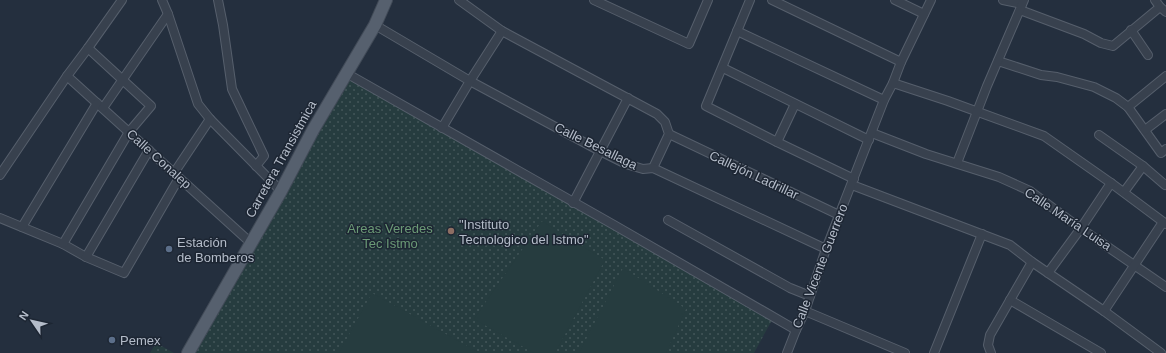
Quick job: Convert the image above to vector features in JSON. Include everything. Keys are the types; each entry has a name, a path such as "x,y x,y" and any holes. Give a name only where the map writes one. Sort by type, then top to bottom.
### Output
{"main road":[{"name":"Carretera Transistmica","path":"188,353 281,191 313,130 375,25 386,0"}],"street":[{"path":"0,175 67,76 122,0"},
{"path":"162,0 198,104 210,119 281,191"},
{"path":"218,0 232,89 264,156 256,166"},
{"path":"459,0 502,31 657,114 665,122 669,134 652,168"},
{"path":"594,0 689,44 708,0"},
{"path":"750,0 706,106 853,182 1010,245 1162,353"},
{"path":"772,0 901,62"},
{"path":"895,0 924,14"},
{"path":"870,136 901,62 931,0"},
{"path":"1003,0 1022,5 1101,43 1112,46 1160,6"},
{"path":"957,163 976,112 1022,5"},
{"path":"22,227 100,105 122,81 168,14"},
{"name":"Calle Besallaga","path":"375,25 470,81 626,164 643,169 652,168 826,250"},
{"path":"1131,30 1148,55"},
{"path":"442,128 502,31"},
{"path":"737,31 884,100"},
{"path":"62,244 129,132 151,106 122,81 88,48"},
{"path":"998,61 1041,75 1057,77 1094,87 1116,98 1128,107 1146,130 1161,153 1166,149"},
{"name":"Calle María Luisa","path":"722,68 794,104 870,136 999,177 1030,191 1166,287"},
{"path":"346,73 796,330"},
{"name":"Calle Conalep","path":"67,76 251,243"},
{"path":"1128,107 1166,76"},
{"path":"893,83 1044,136 1124,192 1165,223 1134,264 1104,311"},
{"path":"573,203 628,98"},
{"path":"777,142 794,104"},
{"path":"1146,130 1166,114"},
{"path":"0,218 62,244 86,257 124,273 177,175 210,119"},
{"name":"Callejón Ladrillar","path":"669,134 839,215"},
{"path":"1099,135 1143,166 1165,185 1166,184"},
{"name":"Calle Vicente Guerrero","path":"787,353 805,311 839,215 870,136"},
{"path":"86,257 149,150"},
{"path":"1124,192 1143,166"},
{"path":"1048,273 1081,228 1111,183"},
{"path":"668,220 790,288 810,296"},
{"path":"934,353 982,234"},
{"path":"991,353 988,345 990,335 1032,262"},
{"path":"1010,300 1101,353"},
{"path":"805,311 905,353"}],"green space":[{"name":"Areas Veredes Tec Istmo","path":"346,73 772,320 754,353 189,353"},
{"path":"542,221 605,260 555,353 534,353 474,319"},
{"path":"623,268 686,309 666,353 579,353"},
{"path":"372,293 480,353 339,353"},
{"path":"156,343 174,353 150,353"}],"place":[{"name":"\"Instituto Tecnologico del Istmo\"","path":"451,231"},
{"name":"Estación de Bomberos","path":"169,249"},
{"name":"Pemex","path":"112,340"}]}
